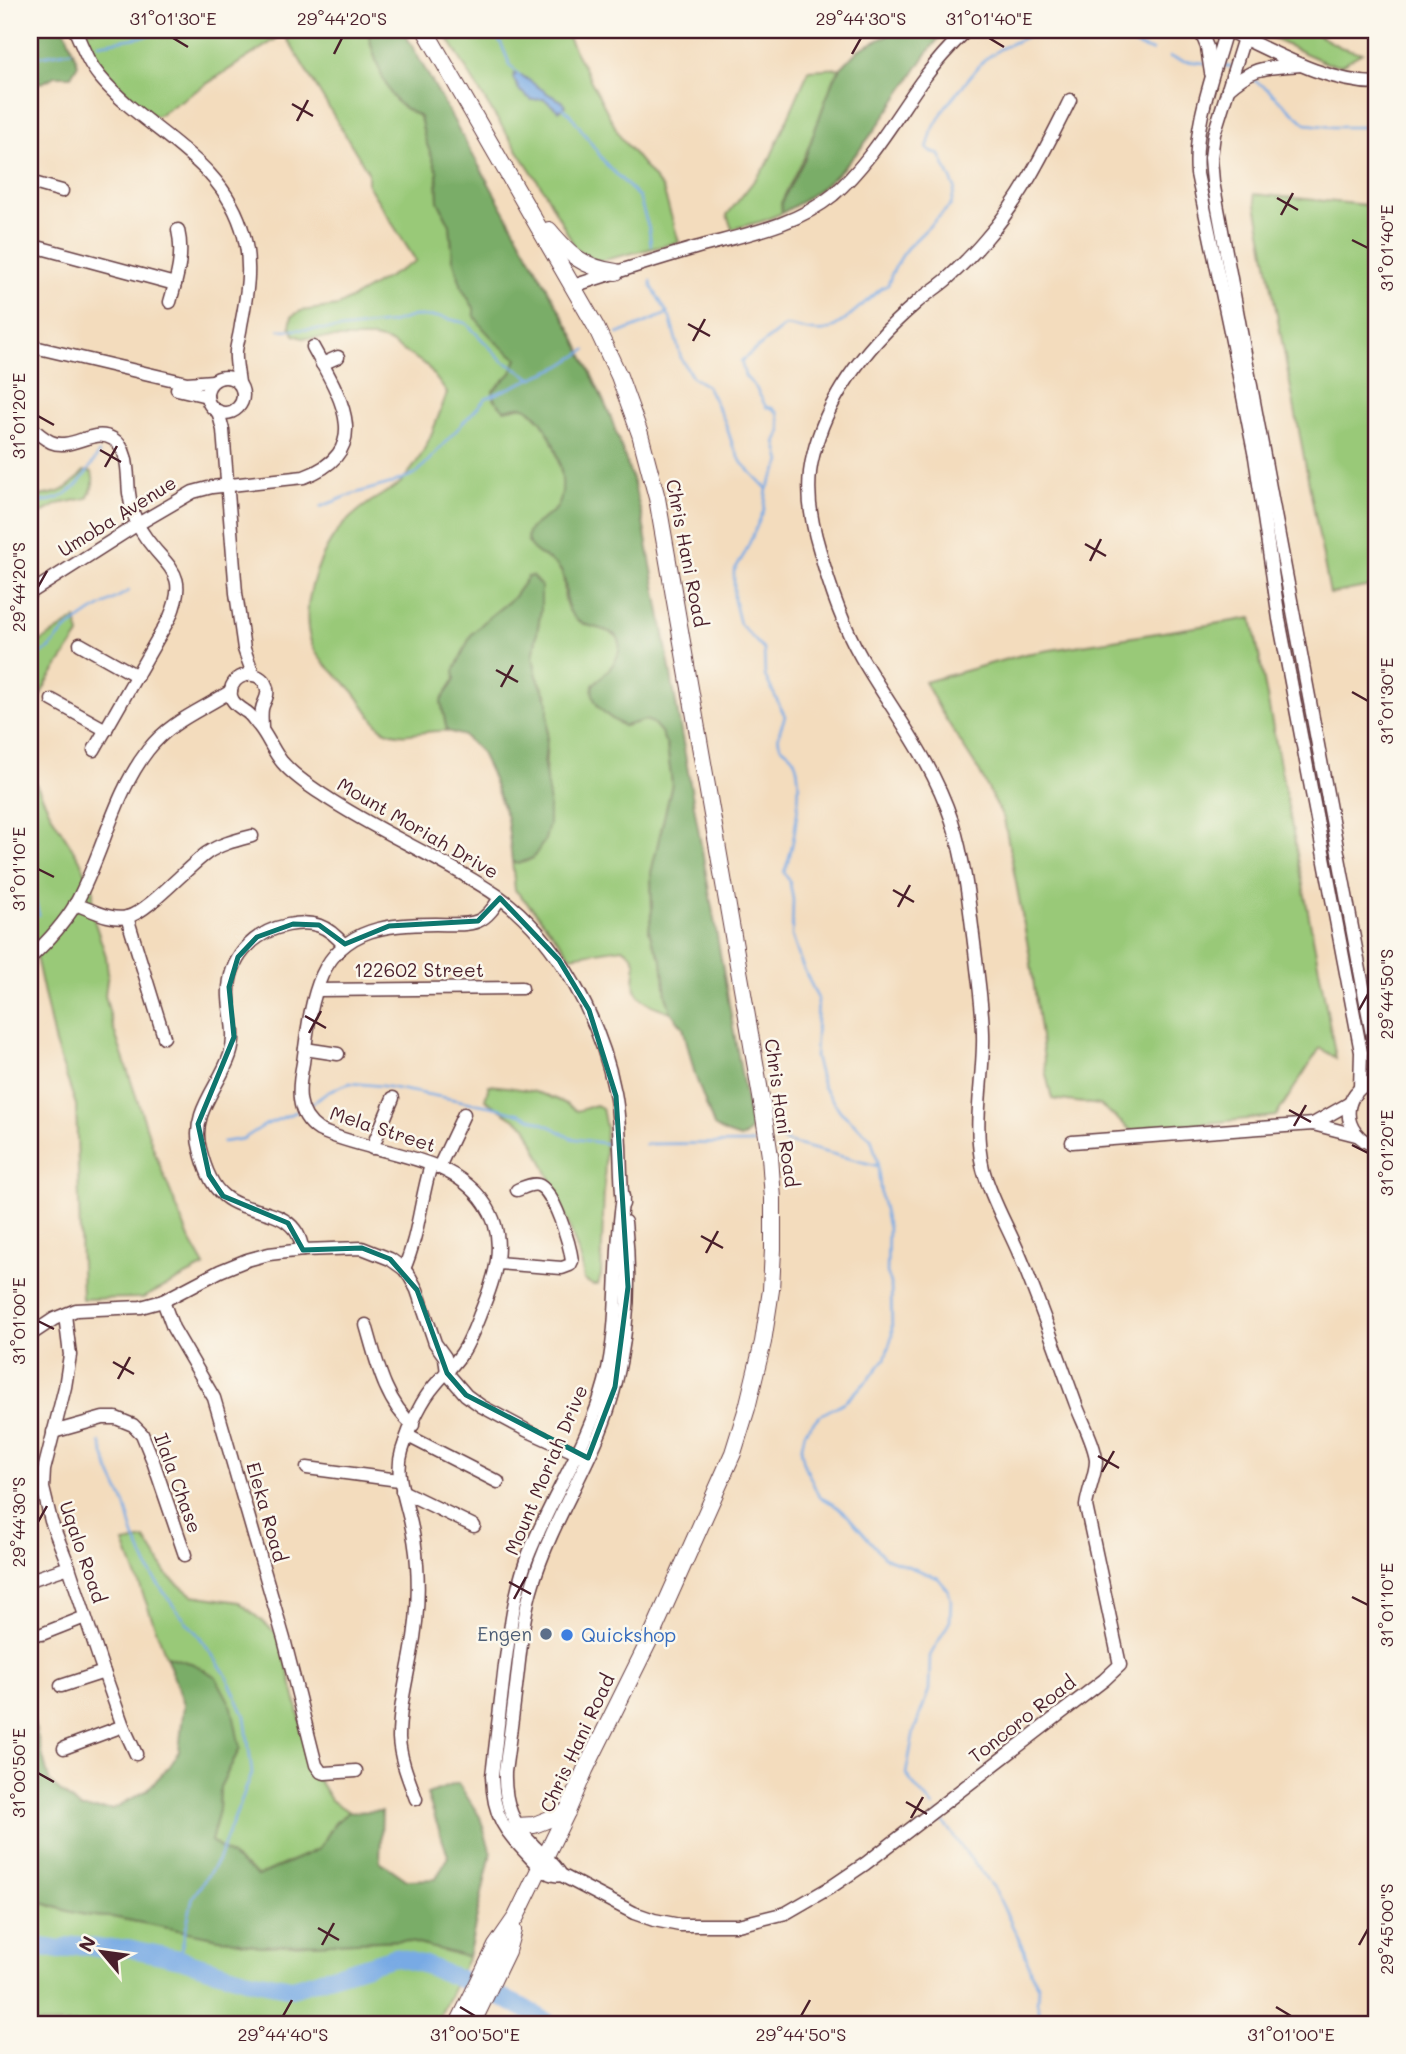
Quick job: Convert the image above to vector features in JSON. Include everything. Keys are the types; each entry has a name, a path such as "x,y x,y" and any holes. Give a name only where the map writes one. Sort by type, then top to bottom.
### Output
{"main road":[{"name":"Chris Hani Road","path":"425,30 596,327 620,376 639,434 657,498 771,1156 771,1290 763,1342 733,1453 650,1639 584,1770 568,1812 516,1917 472,2024"},
{"path":"526,205 580,261 594,268 616,272"},
{"path":"517,1826 534,1825 568,1812"},
{"name":"Chris Hani Road","path":"458,2024 502,1948"}],"street":[{"path":"75,30 86,56 99,76 120,97 197,159 219,184 236,211 248,261 248,288 236,352 242,401 234,410 223,412 212,407 207,396 208,389 236,352"},
{"path":"573,286 783,223 822,202 856,171 922,80 967,30"},
{"path":"1200,30 1210,59 1211,84"},
{"path":"1360,1088 1361,1052 1279,619 1255,457 1195,157 1226,30 1301,65 1332,76 1376,83"},
{"path":"1244,38 1214,134 1211,158 1213,182 1376,1056"},
{"path":"1228,90 1250,72 1301,65"},
{"name":"Toncoro Road","path":"543,1862 561,1875 634,1913 654,1920 680,1925 738,1925 786,1913 866,1864 1120,1665 1086,1506 1097,1462 1095,1451 1021,1259 984,1172 977,1116 983,1041 981,1003 966,883 953,825 941,790 926,759 859,654 840,614 812,524 808,489 812,458 820,430 836,397 856,366 916,302 946,280 983,243 1013,206 1070,100"},
{"path":"30,182 62,191"},
{"path":"170,302 181,251 178,230"},
{"path":"30,245 175,284"},
{"path":"30,346 187,383 229,377 239,383"},
{"name":"Umoba Avenue","path":"30,593 193,492 203,488 304,477 327,465 344,441 346,414 313,347"},
{"path":"322,364 338,357"},
{"path":"187,383 177,389 207,396"},
{"path":"223,412 236,593 247,675"},
{"path":"30,426 40,436 58,444 66,445 98,435 105,435 118,443 126,458 131,504 138,524 176,578 177,597 170,617 94,750"},
{"path":"80,645 137,676"},
{"path":"30,958 62,924 75,904 142,758 178,721 231,691 232,685 247,675"},
{"path":"247,675 263,680 266,685 267,696 262,706 262,730"},
{"name":"Mount Moriah Drive","path":"231,691 231,697 262,730 283,763 304,783 458,871 500,898 532,928 574,983 589,1010 608,1063 616,1096 627,1250 624,1338 609,1408 536,1538 520,1579 511,1621 492,1776 492,1795 500,1820 507,1831 543,1862"},
{"path":"52,699 106,730"},
{"path":"211,704 252,711 262,706"},
{"path":"75,904 110,916 127,917 151,902 205,855 226,844 252,836"},
{"name":"Mela Street","path":"401,1485 400,1459 410,1430 433,1387 447,1373 470,1340 498,1263 498,1238 491,1213 467,1183 435,1166 328,1134 314,1127 300,1104 299,1089 305,1049 317,990 329,962 344,945 373,930 389,926 478,921 500,898"},
{"path":"127,917 164,1037"},
{"path":"303,1250 295,1229 288,1223 233,1202 216,1188 203,1161 198,1124 230,1055 234,1037 229,987 233,967 246,947 270,930 307,923 329,930 344,945"},
{"name":"122602 Street","path":"317,990 522,988"},
{"path":"305,1049 338,1054"},
{"path":"1356,1135 1348,1114 1350,1103 1360,1088 1376,1080"},
{"path":"372,1148 393,1098"},
{"path":"1313,1124 1350,1103"},
{"path":"404,1269 417,1231 425,1184 464,1114"},
{"path":"1072,1142 1313,1124 1356,1135 1376,1146"},
{"path":"498,1263 567,1268 572,1261 556,1210 545,1190 538,1185 532,1185 517,1190"},
{"path":"30,1335 43,1325 76,1310 141,1307 163,1301 247,1260 269,1254 362,1248 390,1259 404,1269 417,1290 435,1343 445,1357 447,1373 466,1395 526,1430 582,1455"},
{"name":"Eleka Road","path":"163,1301 173,1328 214,1398 284,1639 316,1765 321,1772 331,1774 356,1771"},
{"name":"Uqalo Road","path":"65,1314 70,1354 65,1387 44,1470 43,1488 49,1513 104,1672 136,1754"},
{"path":"366,1325 387,1389 410,1430 498,1482"},
{"name":"Ilala Chase","path":"54,1432 103,1418 116,1418 133,1425 142,1434 153,1461 184,1555"},
{"name":"Mount Moriah Drive","path":"543,1862 511,1815 505,1787 527,1609 533,1582 582,1455"},
{"path":"307,1468 401,1485 474,1526"},
{"path":"401,1485 413,1531 417,1594 413,1644 401,1710 399,1741 404,1767 416,1799"},
{"path":"30,1580 69,1567"},
{"path":"42,1634 85,1617"},
{"path":"61,1686 104,1672"},
{"path":"64,1748 123,1726"}],"highlighted area":[{"path":"500,898 559,960 589,1010 616,1096 628,1287 615,1387 588,1458 466,1395 447,1373 417,1290 390,1259 362,1248 303,1250 288,1223 223,1196 209,1175 198,1124 234,1037 229,987 238,957 257,937 293,924 319,925 345,944 389,926 478,921"}],"green space":[{"path":"30,30 65,30 78,64 71,76 55,76 42,83 30,81"},
{"path":"84,30 368,30 379,68 392,96 399,104 420,117 437,171 438,201 450,225 453,259 463,290 474,308 517,359 511,373 493,391 511,409 522,406 529,409 545,425 554,443 563,481 562,497 553,514 547,516 555,564 563,576 566,605 582,622 609,632 619,639 616,659 593,686 624,726 646,720 653,723 661,732 667,746 672,784 651,873 652,910 649,930 662,961 671,1012 640,997 634,984 635,964 630,953 622,948 571,956 515,890 512,861 520,863 533,858 545,777 547,696 537,676 533,657 541,609 541,586 528,577 513,598 471,636 455,679 441,701 447,731 398,734 382,729 353,691 319,657 311,643 308,609 316,572 323,555 345,522 397,486 410,472 429,440 447,393 426,365 389,342 374,338 303,338 294,335 290,326 292,316 301,311 338,306 416,261 368,185 368,172 284,34 157,116 153,116 123,89 96,59"},
{"path":"368,30 403,30 573,334 610,415 633,481 661,618 751,1129 746,1136 740,1138 714,1126 695,1075 683,1027 671,1012 662,961 649,930 652,910 651,873 672,784 667,746 661,732 653,723 646,720 624,726 597,705 593,685 616,659 619,639 609,632 584,624 573,616 567,605 561,571 529,544 528,532 558,506 562,483 557,454 545,427 529,409 520,407 504,410 494,399 493,391 511,373 517,359 498,344 474,315 474,308 463,290 453,259 450,225 438,201 437,171 420,117 399,104 392,96 379,68"},
{"path":"443,30 564,30 621,138 663,189 679,242 604,260 594,260 576,249 545,192"},
{"path":"898,30 947,30 931,48 854,156 823,186 782,213 781,203 805,158 833,80 858,50"},
{"path":"1253,30 1309,30 1340,47 1362,53 1341,65 1327,63"},
{"path":"841,68 805,156 785,195 782,213 732,229 727,215 768,163 809,70"},
{"path":"1254,194 1376,206 1376,585 1330,594"},
{"path":"84,471 92,472 93,479 87,498 58,504 30,519 30,497 60,491 72,484"},
{"path":"532,576 541,586 541,609 533,657 537,676 548,701 544,766 549,798 549,824 545,840 533,858 518,864 512,861 507,818 490,772 480,751 464,736 447,731 441,701 455,679 454,671 471,635 513,598 528,577"},
{"path":"1252,618 1336,1058 1320,1048 1276,1116 1132,1131 1100,1105 1052,1099 1046,1074 1030,957 1004,819 979,771 925,682 1025,654"},
{"path":"76,619 79,635 47,682 30,716 30,648"},
{"path":"30,772 52,816 81,862 93,889 93,917 106,956 108,973 105,995 113,1027 155,1153 189,1238 205,1266 143,1298 82,1299 76,1105 55,1044 30,929"},
{"path":"489,1085 535,1092 556,1099 577,1111 596,1105 602,1108 606,1128 601,1275 598,1285 584,1280 581,1260 557,1193 526,1126 485,1100"},
{"path":"145,1539 169,1577 192,1595 239,1602 280,1636 313,1771 331,1800 349,1812 335,1823 319,1849 258,1876 211,1841 219,1810 220,1787 240,1748 194,1664 166,1656 124,1543"},
{"path":"166,1656 194,1664 216,1677 232,1707 240,1748 220,1787 219,1810 211,1841 258,1876 319,1849 335,1823 349,1812 382,1811 380,1861 407,1880 436,1879 448,1856 427,1794 458,1783 480,1817 491,1853 468,1957 403,1940 260,1946 112,1917 80,1914 30,1897 30,1709 50,1783 82,1809 113,1809 146,1791 169,1767 179,1751 184,1704"},
{"path":"30,1897 80,1914 112,1917 260,1946 403,1940 468,1957 436,2024 30,2024"}],"water":[{"path":"514,74 521,75 562,101 565,106 559,111 544,99 532,100 520,91 513,78"}],"waterway":[{"path":"99,44 183,30"},
{"path":"490,30 501,43 510,65 520,76"},
{"path":"933,1807 906,1774 914,1731 929,1690 930,1656 950,1621 951,1600 948,1590 938,1578 884,1557 849,1517 832,1503 819,1497 801,1450 805,1432 819,1416 846,1401 885,1359 892,1336 891,1283 887,1273 888,1229 877,1159 871,1138 841,1112 823,1087 815,1057 818,999 792,936 793,900 790,883 784,872 794,832 798,783 794,759 779,740 785,716 765,676 764,650 740,624 734,600 734,571 764,510 767,489 781,462 776,442 781,432 778,413 766,407 756,388 745,376 741,361 785,326 815,331 830,329 888,285 906,249 951,205 955,188 940,155 927,149 932,131 946,106 984,60 1000,49 1040,30"},
{"path":"1114,30 1137,46 1152,51"},
{"path":"30,58 71,51"},
{"path":"1170,57 1205,63"},
{"path":"1218,65 1232,67"},
{"path":"1250,78 1265,87 1306,124 1376,127"},
{"path":"562,107 571,115 606,164 639,197 649,229 651,246"},
{"path":"651,281 670,318 681,358 692,377 707,386 742,463 767,489"},
{"path":"618,334 667,314"},
{"path":"279,330 339,329 391,323 414,316 440,317 466,323 503,361 530,377"},
{"path":"320,507 417,473 486,398 561,366 586,350"},
{"path":"30,503 52,500 68,493 80,481 99,453"},
{"path":"30,659 49,649 65,630 91,612 129,591"},
{"path":"30,880 39,915"},
{"path":"310,1105 331,1090 350,1083 383,1086 494,1107 521,1114 570,1138 609,1144"},
{"path":"223,1142 243,1139 265,1125 296,1112"},
{"path":"783,1141 878,1166"},
{"path":"645,1144 754,1143"},
{"path":"100,1442 125,1504 134,1536 151,1574 225,1673 245,1716 252,1773 218,1860 193,1897 179,1959"},
{"path":"937,1813 994,1888 1038,1985 1037,2003 1043,2024"},
{"path":"30,1943 60,1950 77,1945 104,1949 128,1948 179,1959 245,1979 292,1988 394,1957 425,1965 475,1985 551,2024"}],"place":[{"name":"Engen","path":"546,1634"},
{"name":"Quickshop","path":"567,1635"}]}
